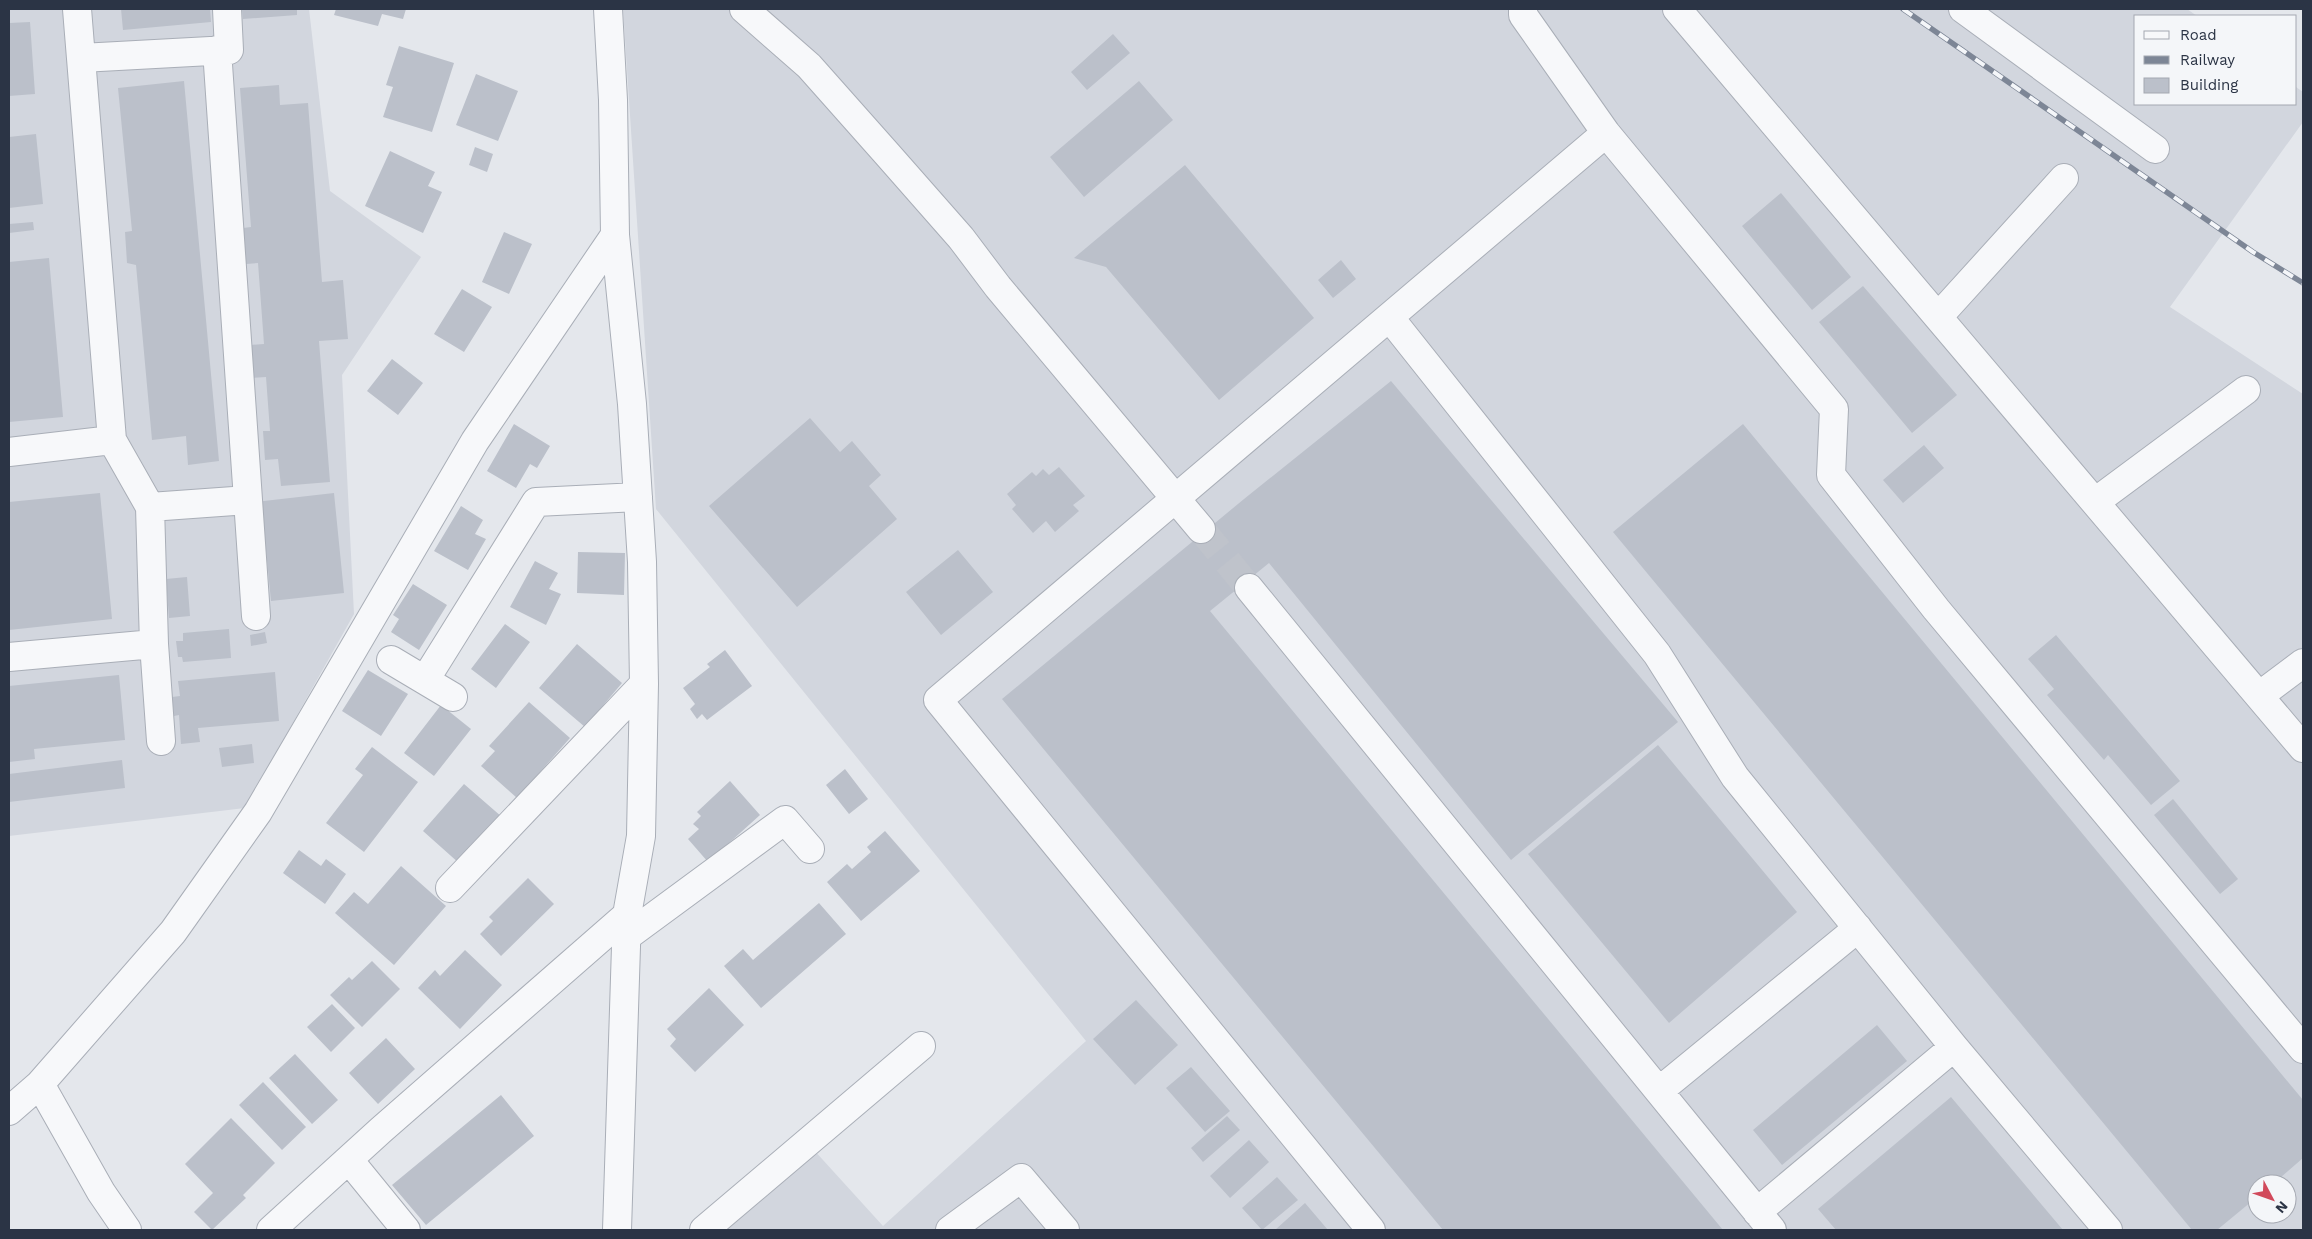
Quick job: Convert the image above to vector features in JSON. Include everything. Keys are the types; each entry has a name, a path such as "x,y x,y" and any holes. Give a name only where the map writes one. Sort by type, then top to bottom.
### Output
{"street":[{"path":"77,9 112,440 150,507 154,644 161,741"},
{"path":"81,58 229,50 226,9"},
{"path":"608,9 613,100 614,235 632,404 642,562 644,684 641,836 627,926 617,1230"},
{"path":"744,9 809,66 961,238 998,286 1200,529"},
{"path":"1523,9 1524,15 1606,133 1834,409 1831,474 1936,609 2303,1049"},
{"path":"1678,9 2303,748"},
{"path":"1963,9 2155,150"},
{"path":"217,50 256,616"},
{"path":"1371,1230 938,700 1174,497 1390,318 1606,133"},
{"path":"1938,317 2064,178"},
{"path":"9,1111 40,1084 173,932 258,812 475,441 614,235"},
{"path":"1390,318 1656,654 1734,777 1954,1047 2108,1230"},
{"path":"2095,502 2246,390"},
{"path":"9,452 112,440"},
{"path":"425,680 536,502 638,497"},
{"path":"150,507 248,500"},
{"path":"1249,588 1764,1221 1954,1047"},
{"path":"9,657 154,644"},
{"path":"391,660 453,697"},
{"path":"2259,696 2303,663"},
{"path":"450,888 644,684"},
{"path":"271,1230 349,1160 627,926 785,820 810,849"},
{"path":"1659,1091 1858,928"},
{"path":"704,1230 920,1046"},
{"path":"40,1084 101,1192 127,1230"},
{"path":"349,1160 406,1230"},
{"path":"950,1230 1021,1178 1065,1230"}],"shaded area":[{"path":"9,9 309,9 330,191 421,257 342,375 354,614 245,808 9,836"},
{"path":"623,9 2187,9 2196,15 2134,15 2134,105 2297,105 2297,88 2303,92 2303,122 2170,307 2303,394 2303,1230 721,1230 813,1149 883,1226 1086,1041 656,509"}],"building":[{"path":"121,9 210,9 211,22 123,30"},
{"path":"242,9 297,9 297,15 243,19"},
{"path":"336,9 406,9 403,19 382,14 378,26 334,15"},
{"path":"30,22 35,94 9,96 9,23"},
{"path":"1113,34 1130,53 1087,90 1071,72"},
{"path":"399,46 454,63 432,132 383,117 393,87 386,85"},
{"path":"476,74 518,91 498,141 456,125"},
{"path":"184,81 219,461 188,465 186,436 152,440 136,265 127,263 125,232 132,231 118,88"},
{"path":"1139,81 1173,120 1084,197 1050,157"},
{"path":"279,85 280,105 308,103 322,282 343,280 348,339 319,341 330,482 281,486 278,459 265,460 263,431 270,431 266,377 252,378 250,345 264,344 258,263 246,264 243,228 251,227 240,88"},
{"path":"36,134 43,204 9,208 9,137"},
{"path":"475,147 493,154 487,172 469,165"},
{"path":"390,151 435,172 428,186 442,192 423,233 365,206"},
{"path":"1185,165 1314,318 1219,400 1106,267 1074,258"},
{"path":"1781,193 1851,277 1812,310 1742,226"},
{"path":"33,222 34,230 9,233 9,224"},
{"path":"504,232 532,244 509,294 482,282"},
{"path":"49,258 63,417 9,422 9,262"},
{"path":"1341,260 1356,279 1333,298 1318,280"},
{"path":"1863,286 1957,395 1912,433 1819,322"},
{"path":"462,289 492,307 464,352 434,334"},
{"path":"392,359 423,383 398,415 367,391"},
{"path":"1391,381 1678,722 1511,860 1269,563 1210,611 1723,1230 1443,1230 1002,699 1244,499"},
{"path":"810,418 840,452 852,441 881,475 869,486 897,519 797,607 709,506"},
{"path":"514,424 550,446 537,468 530,464 516,488 487,471"},
{"path":"1743,424 2303,1100 2303,1158 2285,1174 2247,1174 2247,1205 2217,1230 2192,1230 1613,532"},
{"path":"1924,445 1944,468 1903,503 1883,480"},
{"path":"1059,467 1085,496 1073,505 1079,511 1055,532 1046,521 1033,533 1012,509 1016,505 1007,494 1032,472 1036,476 1043,469 1049,475"},
{"path":"100,493 112,619 9,630 9,502"},
{"path":"334,493 344,593 271,601 263,519 255,502"},
{"path":"461,506 483,520 475,534 486,539 468,570 434,551"},
{"path":"958,550 993,592 941,635 906,592"},
{"path":"578,552 625,553 624,595 577,593"},
{"path":"535,561 558,573 549,589 561,594 546,625 510,607"},
{"path":"187,577 190,616 169,618 166,579"},
{"path":"413,584 447,605 419,650 391,632 399,619 393,615"},
{"path":"505,624 530,642 496,688 471,669"},
{"path":"229,629 231,658 183,662 182,657 178,657 176,641 183,641 183,633"},
{"path":"265,632 267,643 251,646 250,635"},
{"path":"2056,635 2180,781 2151,805 2108,755 2104,760 2047,695 2054,689 2028,659"},
{"path":"577,644 622,683 585,727 539,688"},
{"path":"725,650 752,686 707,720 702,714 697,719 690,709 695,704 683,688 710,667 707,664"},
{"path":"368,670 408,694 381,736 342,711"},
{"path":"275,672 279,721 198,728 200,742 181,744 179,715 174,716 172,697 180,696 178,681"},
{"path":"119,675 125,740 34,749 35,759 9,762 9,686"},
{"path":"529,702 570,738 517,798 481,766 495,751 489,746"},
{"path":"441,705 471,729 434,776 404,753"},
{"path":"252,744 254,763 222,767 219,748"},
{"path":"1658,745 1797,912 1669,1023 1528,854"},
{"path":"372,747 418,782 364,852 326,823 363,775 355,769"},
{"path":"122,760 125,788 9,802 9,774"},
{"path":"845,769 868,799 849,814 826,785"},
{"path":"730,781 760,815 708,862 688,839 699,829 693,824 701,816 697,812"},
{"path":"464,784 502,817 460,864 423,831"},
{"path":"2173,799 2238,879 2220,894 2154,815"},
{"path":"885,831 920,871 861,921 827,882 847,864 852,869 871,852 867,847"},
{"path":"299,850 321,866 326,859 346,874 325,904 283,873"},
{"path":"401,866 446,906 394,965 335,913 354,892 368,904"},
{"path":"528,878 554,904 501,956 480,934 493,921 489,917"},
{"path":"819,903 846,934 761,1008 724,966 743,949 753,960"},
{"path":"465,950 502,985 460,1029 418,988 435,970 440,976"},
{"path":"372,961 400,989 362,1027 330,995 349,977 352,980"},
{"path":"709,988 744,1025 695,1072 670,1046 676,1039 667,1029"},
{"path":"1136,1000 1178,1045 1135,1085 1093,1039"},
{"path":"332,1004 355,1028 331,1052 307,1027"},
{"path":"1877,1025 1907,1061 1782,1165 1753,1130"},
{"path":"386,1038 415,1069 378,1104 349,1073"},
{"path":"295,1054 338,1100 312,1124 269,1078"},
{"path":"1191,1067 1230,1111 1205,1132 1166,1088"},
{"path":"263,1082 306,1127 282,1150 239,1105"},
{"path":"501,1095 534,1136 426,1225 392,1185"},
{"path":"1951,1097 2063,1230 1836,1230 1818,1209"},
{"path":"1227,1116 1240,1130 1203,1162 1191,1148"},
{"path":"231,1118 275,1163 243,1195 246,1198 212,1230 194,1212 213,1193 185,1164"},
{"path":"1249,1140 1269,1162 1230,1198 1210,1176"},
{"path":"1277,1177 1298,1200 1262,1230 1242,1208"},
{"path":"1305,1203 1328,1230 1275,1230"}],"tunnel":[{"path":"1201,529 1249,588"}],"railway":[{"path":"1903,9 2253,252 2303,283"}]}
